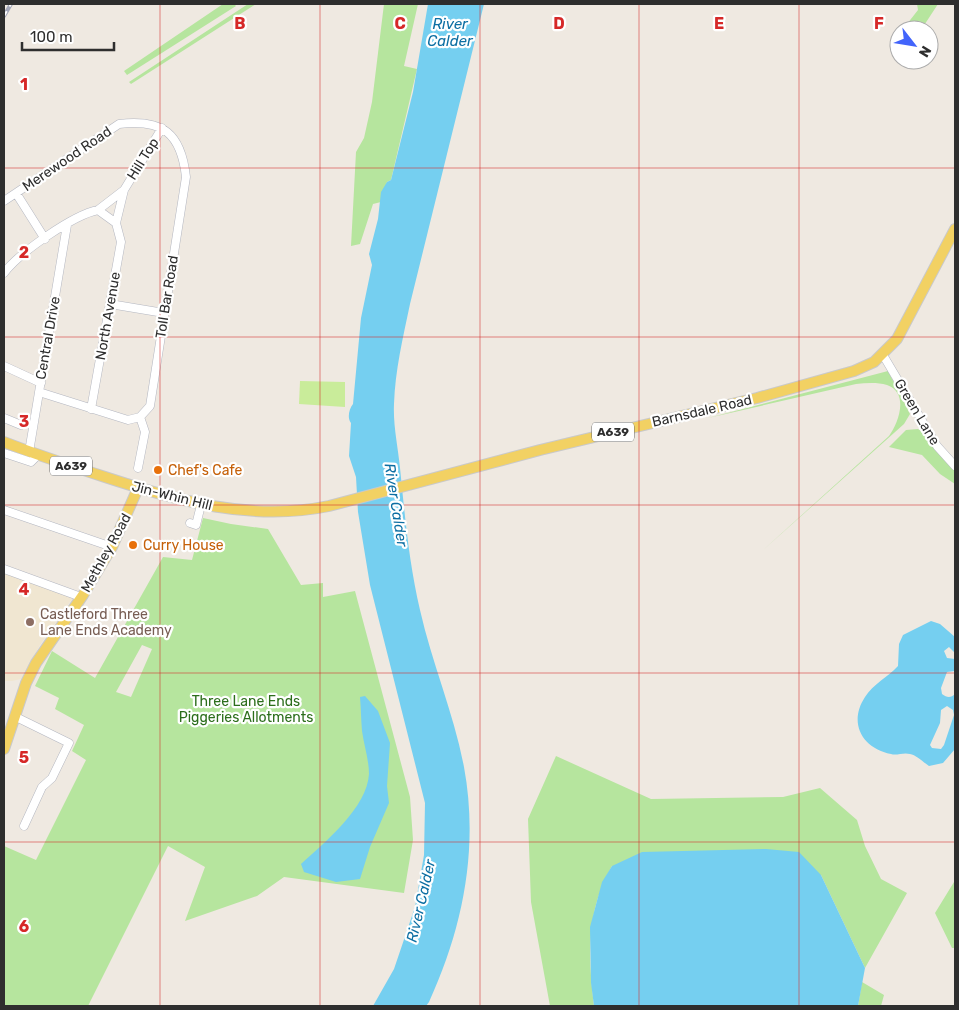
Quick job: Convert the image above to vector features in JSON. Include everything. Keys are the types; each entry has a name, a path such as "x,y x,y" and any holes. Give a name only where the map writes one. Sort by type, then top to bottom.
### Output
{"main road":[{"name":"Barnsdale Road","path":"347,502 540,450 830,378 864,367 883,355 900,334 955,229"},
{"name":"Jin-Whin Hill","path":"4,442 138,488 202,505 266,512 300,511 347,502"},
{"name":"Methley Road","path":"4,749 26,683 36,663 112,547 138,488"}],"street":[{"name":"Merewood Road","path":"4,201 119,124 142,122 162,128"},
{"name":"Hill Top","path":"116,223 124,190 162,128"},
{"name":"Toll Bar Road","path":"140,417 150,406 186,177 184,159 176,140 162,128"},
{"name":"Hill Top","path":"4,273 14,260 83,213 98,210 124,190"},
{"path":"16,193 45,239"},
{"path":"98,210 116,223"},
{"name":"North Avenue","path":"91,409 121,242 116,223"},
{"name":"Central Drive","path":"34,453 39,392 67,225"},
{"path":"110,304 164,313"},
{"name":"Green Lane","path":"883,355 937,446 955,466"},
{"path":"4,366 41,383"},
{"path":"39,392 128,420 140,417 145,432 138,468"},
{"path":"4,418 21,425"},
{"path":"4,453 31,462 34,453"},
{"path":"190,524 196,525 202,505"},
{"path":"4,510 112,547"},
{"path":"4,569 81,597"},
{"path":"16,717 69,744 52,778 42,786 24,826"}],"shaded area":[{"name":"Castleford Three Lane Ends Academy","path":"4,573 69,595 72,599 40,645 21,679 12,681 4,681"}],"green space":[{"path":"223,4 234,4 236,6 127,75 124,71"},
{"path":"248,4 256,4 131,84 129,82"},
{"path":"384,4 418,4 404,66 417,69 391,180 387,182 381,202 373,204 360,244 351,246 356,152 364,138 372,102"},
{"path":"917,4 938,4 928,20 910,20 918,10"},
{"path":"888,371 910,414 904,424 761,552 889,436 896,424 900,409 898,395 894,389 887,385 875,383 856,384 708,418"},
{"path":"300,381 345,382 345,407 299,404"},
{"path":"918,429 928,437 955,469 955,484 940,474 922,455 889,447 906,430"},
{"name":"Three Lane Ends Piggeries Allotments","path":"203,518 268,529 301,585 323,583 323,597 355,591 410,797 413,840 404,893 284,877 257,896 185,921 205,867 168,846 88,1006 4,1006 4,846 36,860 86,760 72,751 84,725 55,709 59,698 35,686 52,651 95,678 163,557 192,560","holes":["142,645 152,649 131,697 116,692"]},
{"path":"556,756 651,799 783,797 820,788 857,820 865,846 881,879 907,893 865,968 821,875 612,866 597,900 593,917 590,952 594,1006 550,1006 531,902 528,819"},
{"path":"954,882 955,948 952,948 935,913"},
{"path":"862,982 884,995 881,1006 858,1006"}],"water":[{"name":"River Calder","path":"428,4 484,4 410,304 402,341 394,404 395,428 410,557 416,592 425,630 460,747 468,797 470,827 465,887 459,916 441,974 429,1002 426,1006 373,1006 394,969 415,907 424,855 425,803 370,585 358,512 356,477 349,456 351,423 349,416 353,404 361,318 372,265 369,254 378,219 381,192 387,182 391,180 413,92"},
{"path":"931,621 940,624 955,637 955,653 949,647 944,651 947,658 955,659 955,671 947,672 941,688 942,694 946,696 950,697 955,694 955,749 943,763 929,766 912,755 881,751 866,740 858,725 860,707 865,697 872,688 898,666 899,644 903,635","holes":["947,706 953,710 954,715 944,745 941,749 932,748 930,745 940,723 941,710"]},
{"path":"365,696 378,711 390,743 387,786 389,803 370,847 360,879 336,882 304,872 301,864 343,824 353,812 366,787 369,769 362,731 360,697"},
{"path":"766,849 799,852 821,875 865,968 858,1006 594,1006 591,983 590,927 602,882 612,866 642,852"}],"railway":[{"path":"4,16 11,4"}],"place":[{"name":"Chef's Cafe","path":"158,470"},
{"name":"Curry House","path":"133,545"},
{"name":"Castleford Three Lane Ends Academy","path":"30,622"}]}
